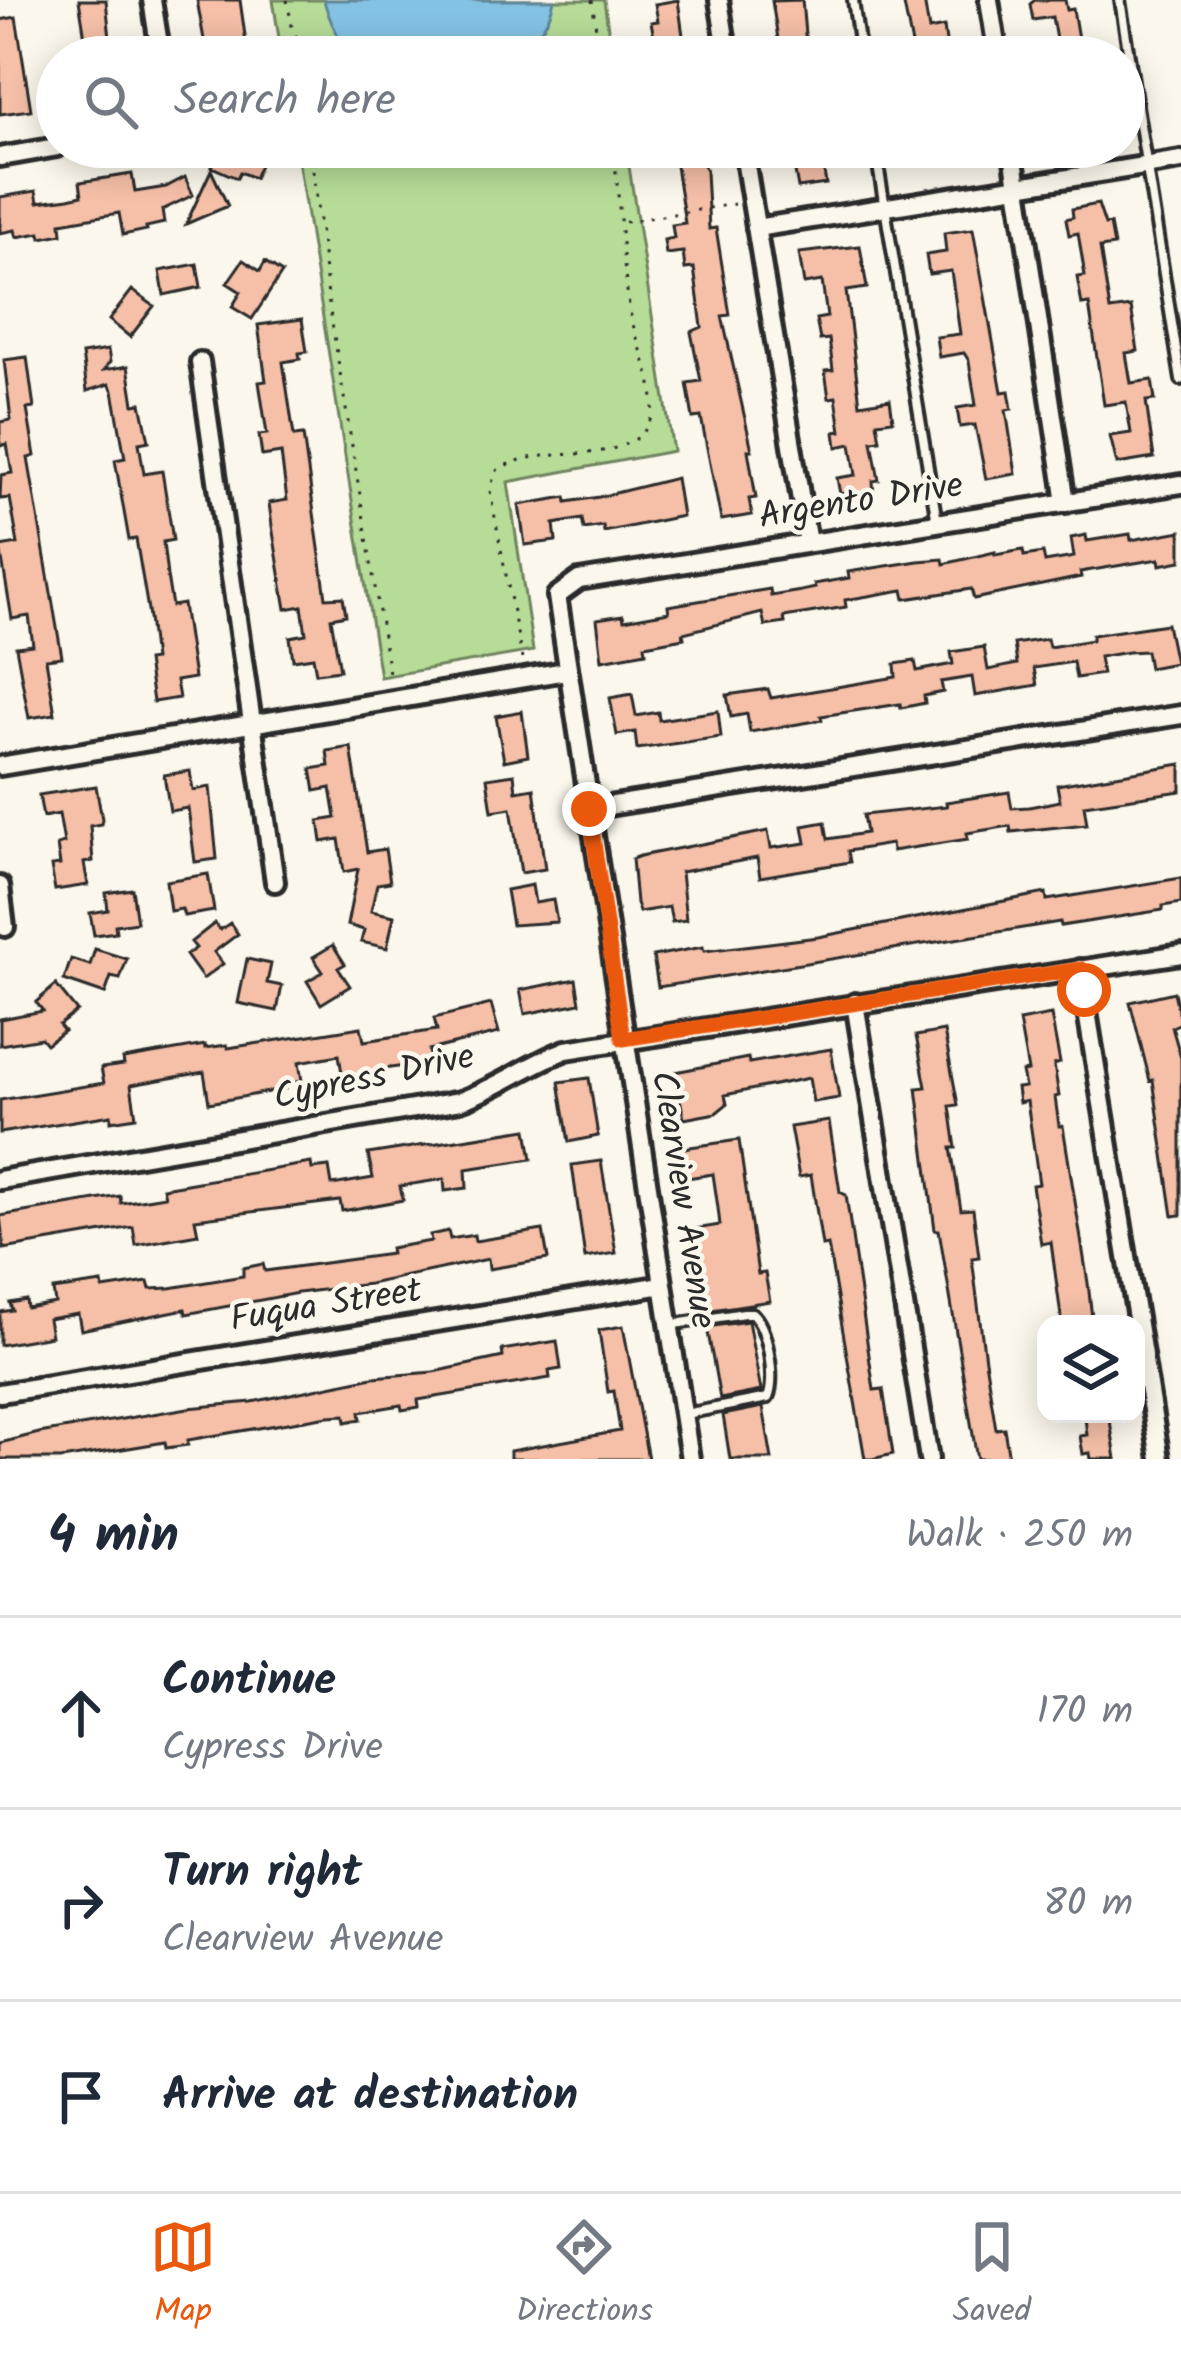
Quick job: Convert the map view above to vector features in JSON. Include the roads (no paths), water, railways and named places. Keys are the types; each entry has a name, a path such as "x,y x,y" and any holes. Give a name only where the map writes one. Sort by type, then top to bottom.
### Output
{"street":[{"path":"152,0 158,36"},
{"path":"719,0 725,36"},
{"path":"988,0 994,36"},
{"path":"0,157 36,151"},
{"path":"1147,166 1181,160"},
{"path":"746,168 808,543"},
{"path":"1016,168 1066,503"},
{"path":"755,228 1134,168"},
{"path":"200,362 275,882"},
{"name":"Argento Drive","path":"557,596 579,580 1181,484"},
{"name":"Clearview Avenue","path":"557,596 689,1459"},
{"path":"0,766 566,671"},
{"path":"589,809 1181,715"},
{"path":"0,886 5,927"},
{"name":"Cypress Drive","path":"0,1180 460,1101 484,1093 553,1054 623,1039 1181,954"},
{"path":"1081,969 1160,1459"},
{"path":"855,1003 929,1459"},
{"name":"Fuqua Street","path":"0,1393 663,1285"}],"lane":[{"path":"853,0 858,36"},
{"path":"1120,0 1126,36"},
{"path":"1145,154 1181,380"},
{"path":"878,168 937,523"},
{"path":"669,1325 752,1313 761,1321 772,1383 768,1398 761,1401 684,1414"}],"water":[{"path":"324,0 554,0 546,22 533,36 340,36"}]}
